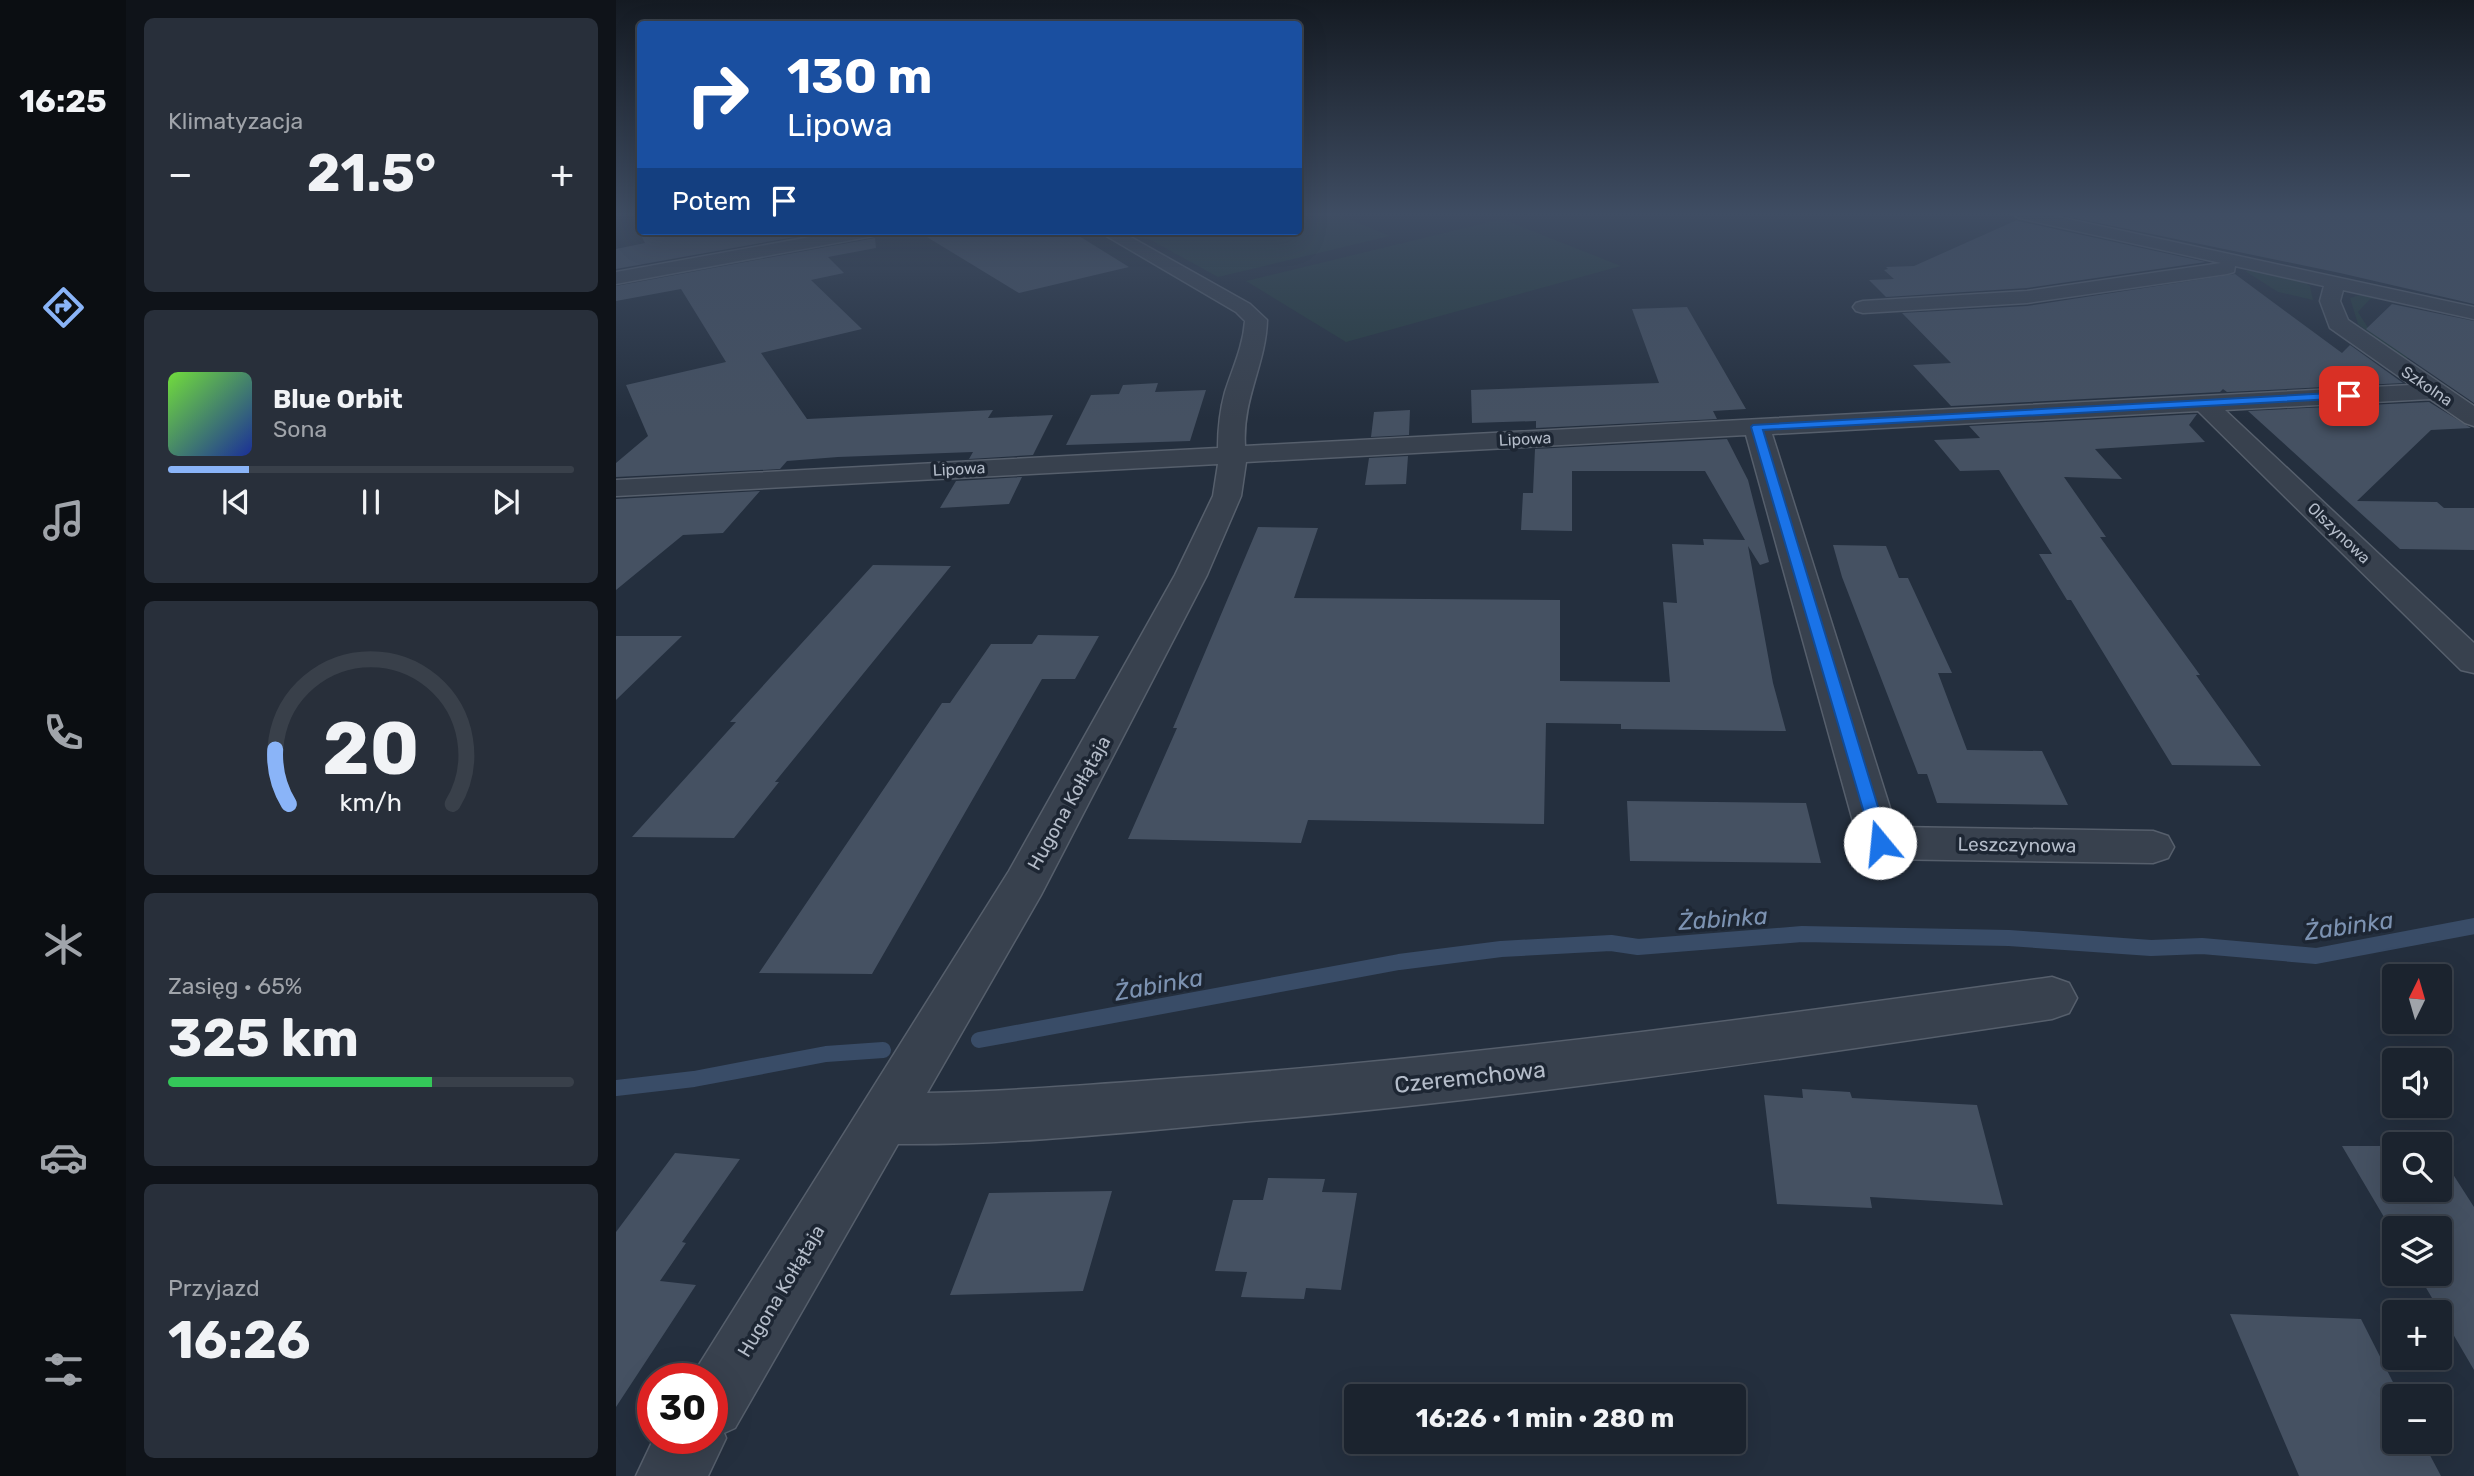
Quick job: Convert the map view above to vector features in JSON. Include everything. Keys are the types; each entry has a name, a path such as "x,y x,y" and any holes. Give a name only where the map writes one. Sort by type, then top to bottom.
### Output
{"street":[{"name":"Hugona Kołłątaja","path":"728,1378 1031,872 1174,607 1223,508 1230,483 1237,393 1255,342 1256,320 1243,308 1197,282"},
{"path":"1863,307 2027,297 2130,282"},
{"path":"2331,282 2474,313"},
{"name":"Szkolna","path":"2336,283 2330,302 2338,323 2471,414"},
{"name":"Lipowa","path":"616,488 2434,391"},
{"name":"Olszynowa","path":"2205,404 2474,662"},
{"name":"Leszczynowa","path":"1757,427 1880,843 2153,847"},
{"name":"Czeremchowa","path":"884,1118 963,1118 1432,1082 1769,1040 2052,998"},
{"path":"670,1476 683,1454"}],"green space":[{"path":"1247,282 1564,282 1346,342"},
{"path":"2262,282 2302,282 2310,286 2313,300 2278,292"},
{"path":"2360,295 2380,298 2370,299 2358,312 2370,331 2409,358 2403,358 2358,324 2350,298"}],"building":[{"path":"638,282 813,282 862,329 761,353 807,419 993,410 988,418 1053,415 1033,455 969,459 973,452 838,457 787,461 780,469 616,477 616,463 648,436 626,385 726,362 681,289 616,301 616,286"},
{"path":"1001,282 1066,282 1019,293"},
{"path":"1871,282 2069,282 2027,288 1886,297"},
{"path":"2184,282 2246,282 2342,353 2350,345 2403,383 2227,392 2223,389 2220,392 1951,406 1913,365 1951,363 1902,313 2027,306"},
{"path":"2378,282 2474,282 2474,304"},
{"path":"2392,304 2474,321 2474,403 2366,329"},
{"path":"1687,307 1746,409 1713,411 1717,419 1536,428 1536,421 1472,423 1471,390 1659,383 1632,309"},
{"path":"1158,383 1155,392 1206,390 1190,441 1066,445 1091,395 1119,394 1123,385"},
{"path":"2429,402 2471,428 2431,430 2357,501 2437,502 2444,508 2474,508 2474,550 2400,549 2248,411"},
{"path":"1410,410 1409,435 1371,437 1374,412"},
{"path":"2197,414 2189,425 2205,442 2095,449 2122,479 2064,477 2106,537 2100,537 2200,675 2196,675 2261,766 2172,765 2071,600 2067,600 2039,554 2052,554 1999,470 1960,471 1934,440 1980,438 1969,426"},
{"path":"1727,439 1748,480 1769,562 1760,565 1748,546 1773,683 1786,731 1621,729 1621,724 1546,723 1544,824 1308,820 1301,843 1128,839 1177,728 1173,728 1258,527 1318,528 1294,598 1560,600 1560,681 1670,682 1663,602 1677,603 1672,544 1704,545 1703,539 1745,540 1705,471 1572,471 1572,531 1521,530 1523,493 1533,493 1535,449"},
{"path":"1408,456 1406,484 1365,485 1369,458"},
{"path":"1022,477 1009,504 940,508 956,481"},
{"path":"760,491 723,533 683,535 616,590 616,499"},
{"path":"1833,545 1886,546 1899,578 1908,578 1952,673 1938,673 1967,750 2042,751 2068,805 1937,803 1927,774 1918,774 1842,577"},
{"path":"873,565 951,566 775,782 779,782 734,838 632,837 736,722 730,722"},
{"path":"1038,635 1099,636 1075,679 1042,679 872,974 759,973 942,703 950,703 991,644 1032,644"},
{"path":"616,636 682,636 616,700"},
{"path":"1627,801 1806,803 1821,863 1630,861"},
{"path":"1802,1089 1850,1092 1852,1098 1977,1105 2003,1205 1870,1197 1872,1208 1777,1204 1764,1095 1803,1098"},
{"path":"2342,1146 2382,1146 2382,1202 2452,1202 2452,1173 2474,1207 2474,1370 2452,1332 2452,1300 2433,1300 2425,1286 2452,1286 2452,1216 2383,1216"},
{"path":"675,1153 740,1159 682,1242 686,1243 660,1281 696,1285 645,1363 637,1363 637,1375 616,1407 616,1232"},
{"path":"1268,1178 1325,1179 1322,1192 1357,1193 1341,1290 1306,1288 1304,1299 1241,1297 1247,1272 1215,1271 1233,1200 1263,1200"},
{"path":"1112,1191 1083,1291 950,1295 989,1193"},
{"path":"2230,1314 2361,1319 2382,1360 2382,1370 2387,1370 2394,1384 2382,1384 2382,1454 2429,1454 2441,1476 2299,1476"}],"waterway":[{"name":"Żabinka","path":"979,1040 1399,962 1501,949 1611,943 1638,947 1802,934 2009,938 2151,948 2202,946 2316,956 2474,926"},
{"name":"Żabinka","path":"616,1088 694,1079 826,1054 883,1050"}],"route":[{"path":"1880,843 1757,427 2349,396"}]}
